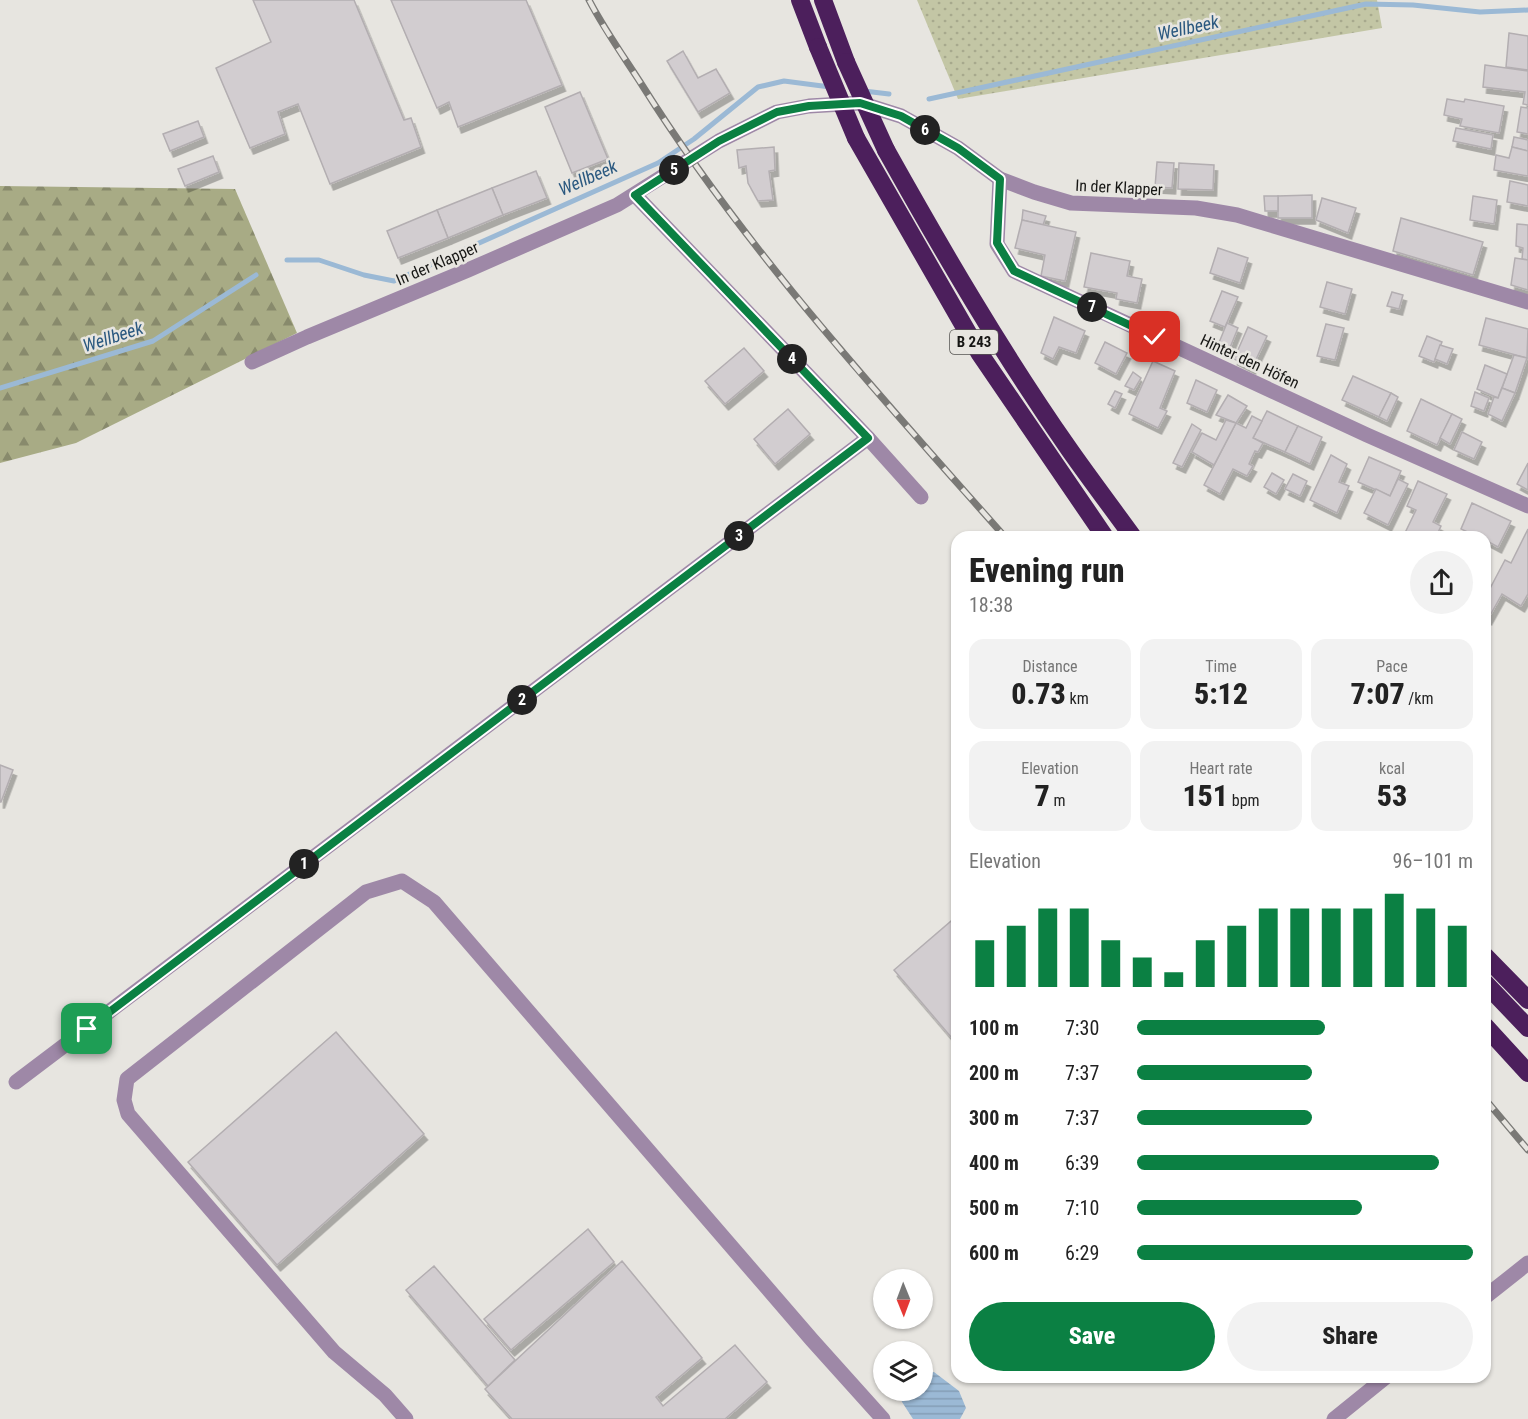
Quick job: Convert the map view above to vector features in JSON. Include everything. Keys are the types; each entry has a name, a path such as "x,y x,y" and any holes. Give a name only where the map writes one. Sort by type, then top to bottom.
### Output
{"highway":[{"path":"793,0 803,8"},
{"name":"B 243","path":"824,0 846,62 886,150 935,238 1068,448 1129,531"},
{"name":"B 243","path":"803,8 856,138 980,354 1101,531"},
{"path":"1491,962 1528,1000"},
{"path":"1491,989 1528,1028"},
{"path":"1491,1033 1528,1073"}],"street":[{"name":"In der Klapper","path":"252,362 532,242 635,195 719,141 777,112 809,106 860,103 901,116 958,148 1000,179 1034,192 1071,203 1197,208 1237,215 1528,302"},
{"name":"Hinter den Höfen","path":"1000,179 997,243 1014,271 1367,435 1528,506"},
{"path":"635,195 868,438 921,497"},
{"path":"16,1082 868,438"},
{"path":"406,1419 385,1395 334,1352 128,1114 124,1100 127,1079 366,892 402,881 434,902 804,1331 883,1419"},
{"path":"1491,1292 1528,1263"},
{"path":"1334,1419 1379,1383"}],"green space":[{"path":"917,0 1377,0 1382,28 958,99"},
{"path":"0,186 235,189 297,333 76,443 0,463"}],"water":[{"path":"933,1372 959,1391 966,1408 960,1419 913,1419 902,1402 933,1401"}],"building":[{"path":"253,0 354,0 404,120 411,118 421,147 330,184 298,104 278,112 285,134 250,148 216,68 271,42"},
{"path":"391,0 526,0 562,85 458,127 449,102 437,108"},
{"path":"1509,33 1528,36 1528,70 1506,67"},
{"path":"683,51 698,78 716,69 730,93 698,112 667,61"},
{"path":"1485,65 1528,71 1528,105 1523,104 1525,92 1483,87"},
{"path":"580,92 608,159 572,173 545,107"},
{"path":"1447,99 1464,102 1465,99 1504,106 1499,133 1460,126 1462,119 1444,115"},
{"path":"1521,107 1528,108 1528,134 1517,132"},
{"path":"198,121 204,137 170,151 163,134"},
{"path":"1456,128 1493,135 1491,149 1453,141"},
{"path":"1514,137 1528,140 1528,151 1512,147"},
{"path":"774,147 775,170 769,171 773,200 758,201 748,183 746,166 739,168 737,150"},
{"path":"1512,147 1528,151 1528,176 1494,170 1496,155 1509,158"},
{"path":"213,156 219,172 185,186 178,169"},
{"path":"1157,162 1174,163 1172,188 1155,187"},
{"path":"1179,163 1214,165 1213,190 1178,189"},
{"path":"536,171 547,198 503,215 492,188"},
{"path":"1510,181 1528,185 1528,206 1507,202"},
{"path":"492,188 503,215 448,238 437,210"},
{"path":"1312,195 1312,218 1278,218 1278,196"},
{"path":"1264,196 1278,196 1278,211 1265,211"},
{"path":"1473,196 1497,200 1494,224 1470,220"},
{"path":"1322,198 1356,208 1348,233 1316,220"},
{"path":"437,210 448,238 398,258 387,231"},
{"path":"1023,210 1046,216 1043,225 1022,220"},
{"path":"1401,218 1483,242 1473,275 1393,251"},
{"path":"1022,220 1076,232 1065,281 1041,276 1045,255 1015,248"},
{"path":"1517,224 1528,225 1528,260 1522,259 1523,248 1516,246"},
{"path":"1218,248 1248,258 1240,283 1210,273"},
{"path":"1091,253 1130,261 1127,276 1142,279 1137,303 1116,299 1117,293 1084,287"},
{"path":"1515,258 1528,260 1528,290 1511,285"},
{"path":"1327,282 1352,289 1345,314 1320,307"},
{"path":"1222,291 1238,297 1225,327 1210,321"},
{"path":"1392,292 1403,295 1399,309 1387,306"},
{"path":"1054,317 1085,331 1076,353 1059,347 1053,359 1041,353"},
{"path":"1486,318 1528,329 1527,358 1479,345"},
{"path":"1227,323 1238,328 1229,350 1218,345"},
{"path":"1326,324 1344,328 1335,360 1317,356"},
{"path":"1248,327 1267,336 1252,368 1234,359"},
{"path":"1427,336 1442,342 1434,362 1419,356"},
{"path":"1105,342 1127,353 1116,374 1095,363"},
{"path":"1440,345 1453,349 1447,364 1435,359"},
{"path":"744,348 764,371 725,404 705,381"},
{"path":"1514,355 1527,358 1515,393 1502,388"},
{"path":"1153,361 1175,371 1160,408 1167,411 1158,428 1129,414"},
{"path":"1485,365 1507,374 1498,398 1477,389"},
{"path":"1133,372 1141,378 1134,390 1125,386"},
{"path":"1353,376 1391,393 1379,417 1342,400"},
{"path":"1196,380 1217,390 1207,412 1187,403"},
{"path":"1502,388 1515,393 1502,421 1488,414 1494,397 1498,398"},
{"path":"1115,391 1122,394 1115,408 1108,404"},
{"path":"1475,392 1489,398 1484,411 1471,406"},
{"path":"1391,393 1398,397 1387,421 1379,417"},
{"path":"1228,395 1247,406 1236,423 1216,415"},
{"path":"1421,399 1452,414 1437,445 1407,431"},
{"path":"788,409 810,434 775,464 754,439"},
{"path":"1267,411 1298,426 1285,452 1253,438"},
{"path":"1452,414 1462,419 1450,444 1440,438"},
{"path":"1252,416 1262,421 1253,438 1263,443 1258,452 1255,451 1249,464 1253,466 1247,476 1233,469 1220,494 1204,485 1236,423 1246,428"},
{"path":"1226,420 1236,423 1214,465 1192,452 1202,433 1216,440"},
{"path":"1192,424 1201,430 1182,467 1173,463"},
{"path":"1298,426 1322,437 1310,464 1285,452"},
{"path":"1462,432 1482,442 1474,459 1454,450"},
{"path":"1331,455 1347,464 1339,482 1349,486 1337,513 1310,500"},
{"path":"1369,457 1401,471 1390,496 1358,482"},
{"path":"1528,463 1528,490 1517,484"},
{"path":"1272,473 1284,480 1276,494 1264,487"},
{"path":"1293,474 1307,481 1300,496 1285,489"},
{"path":"1398,479 1408,484 1388,525 1364,513 1376,489 1390,496"},
{"path":"1418,481 1447,494 1433,522 1441,526 1439,531 1406,531 1416,510 1407,506"},
{"path":"1472,503 1511,521 1498,547 1491,543 1491,531 1461,529"},
{"path":"1528,529 1528,594 1521,606 1502,594 1491,614 1491,587 1505,560 1511,563"},
{"path":"0,765 13,770 1,802 0,802"},
{"path":"951,921 951,1037 894,970"},
{"path":"336,1032 424,1134 277,1265 188,1162"},
{"path":"588,1229 614,1262 511,1350 484,1319"},
{"path":"622,1261 702,1358 656,1397 663,1406 735,1345 767,1382 725,1419 512,1419 485,1389"},
{"path":"434,1266 515,1360 488,1386 406,1290"}],"waterway":[{"name":"Wellbeek","path":"929,99 1366,4 1413,5 1480,12 1528,10"},
{"name":"Wellbeek","path":"287,260 319,260 364,275 394,281 658,163 694,139 758,87 784,81 830,87"},
{"name":"Wellbeek","path":"864,91 889,94"},
{"name":"Wellbeek","path":"0,388 153,341 256,275"}],"railway":[{"path":"589,0 614,43 682,146 768,262 861,374 1000,531"},
{"path":"1491,1106 1528,1150"}],"route":[{"path":"87,1029 868,438 635,195 719,141 777,112 809,106 860,103 901,116 958,148 1000,179 997,243 1014,271 1155,337"}]}
